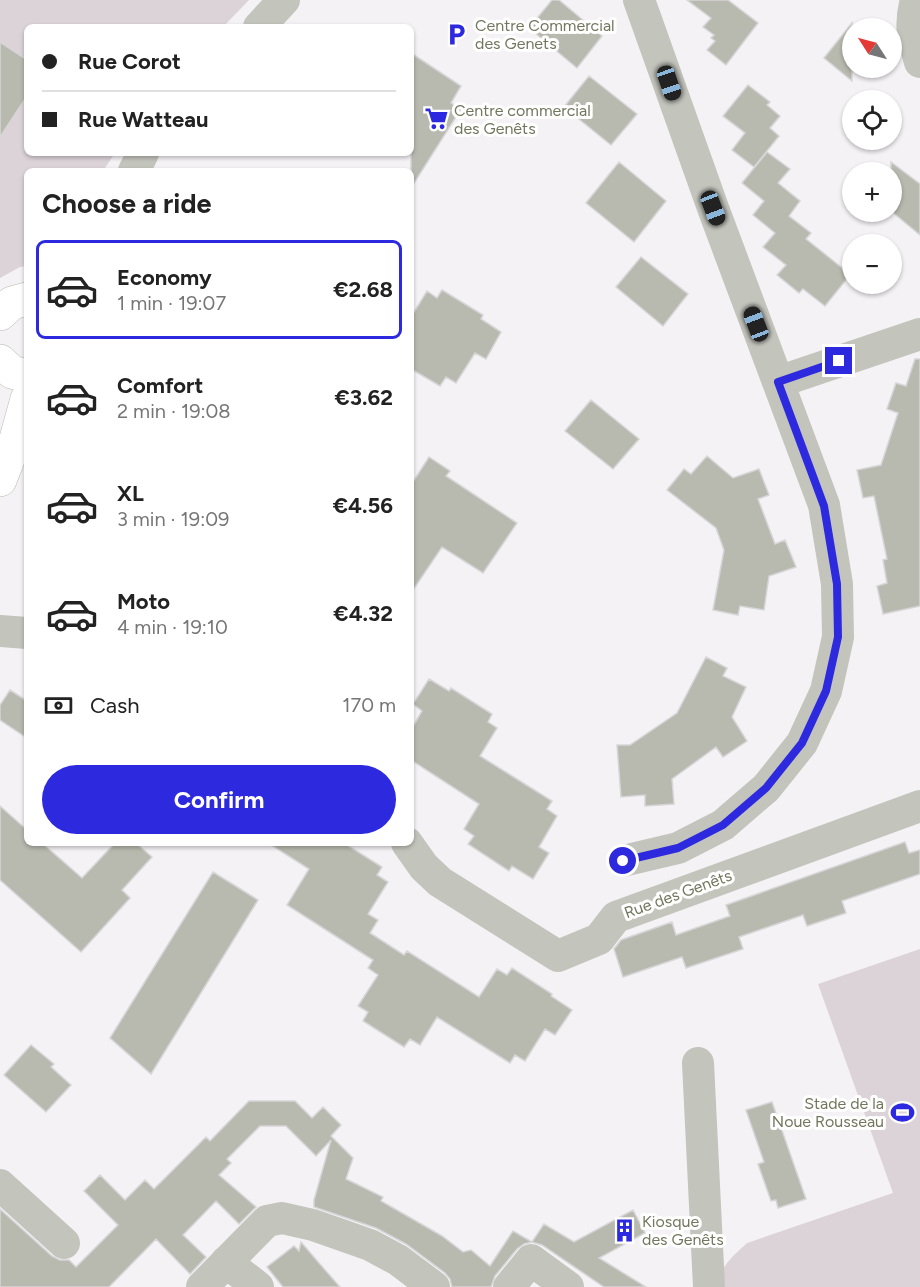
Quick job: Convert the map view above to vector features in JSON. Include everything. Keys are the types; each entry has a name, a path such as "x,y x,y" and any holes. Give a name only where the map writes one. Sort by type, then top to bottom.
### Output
{"street":[{"path":"262,24 284,0"},
{"path":"623,861 678,848 723,825 766,788 802,743 826,691 838,637 837,584 824,506 713,208 639,0"},
{"path":"916,0 912,14 912,32 920,62"},
{"path":"0,314 12,303 24,299"},
{"path":"778,382 920,334"},
{"path":"0,480 16,439 24,410"},
{"path":"0,631 24,633"},
{"name":"Rue des Genêts","path":"409,846 423,867 440,882 558,956 600,939 616,917 920,806"},
{"path":"698,1063 710,1287"},
{"path":"0,1185 64,1243"},
{"path":"202,1287 267,1221 282,1218 313,1225 370,1245 398,1260 434,1287"},
{"path":"509,1287 531,1260 568,1287"},
{"path":"226,1262 258,1287"}],"shaded area":[{"path":"0,0 249,0 226,24 24,24 24,156 113,156 105,168 24,168 24,266 0,278"},
{"path":"920,949 920,1287 718,1287 723,1268 747,1243 893,1193 818,984"}],"building":[{"path":"552,0 559,0 602,36 577,68 529,28"},
{"path":"687,0 728,0 758,23 726,65 707,50 715,41 711,38 714,35 703,27 711,18"},
{"path":"842,36 842,73 824,58"},
{"path":"0,42 24,58 24,101 0,137"},
{"name":"Centre commercial des Genêts","path":"414,55 461,86 451,103 461,109 414,183 414,168 411,168 411,156 414,156"},
{"path":"589,76 637,114 611,145 564,107"},
{"path":"748,85 770,102 767,105 780,116 770,128 779,136 754,167 732,150 745,133 723,116"},
{"path":"767,152 790,169 778,183 800,201 789,216 811,233 806,239 842,268 842,285 825,306 803,289 799,293 777,275 786,265 763,247 775,233 753,215 764,201 742,183"},
{"path":"619,162 666,201 634,242 586,203"},
{"path":"902,170 920,184 920,235 902,220"},
{"path":"641,257 688,294 663,326 616,287"},
{"path":"442,290 483,315 481,319 501,332 486,359 475,353 456,383 446,377 440,386 414,371 414,312 427,291 437,298"},
{"path":"915,359 920,359 920,606 883,614 877,586 887,583 883,560 887,559 874,496 863,498 857,470 881,465 898,413 887,409 896,383 906,386"},
{"path":"591,400 639,439 613,469 565,431"},
{"path":"707,456 733,478 759,469 769,495 758,499 775,544 785,540 796,567 769,576 764,610 740,606 738,615 713,610 724,550 716,528 667,490 684,469 691,474"},
{"path":"429,457 450,471 446,476 517,523 483,573 442,547 414,589 414,480"},
{"path":"706,657 727,668 723,676 746,687 732,717 747,741 723,757 716,747 672,779 674,804 645,806 645,795 621,797 617,745 630,745 677,713"},
{"path":"429,679 449,691 451,688 492,714 488,722 497,728 480,756 552,801 547,809 557,816 539,847 549,853 533,879 512,866 509,871 468,844 474,836 464,829 479,804 414,762 414,725 422,711 414,702"},
{"path":"10,690 24,699 24,736 0,720 0,705"},
{"path":"0,806 24,827 24,846 45,846 82,878 112,846 139,846 152,857 122,890 130,898 81,952 0,880"},
{"path":"905,842 909,853 920,850 920,874 842,901 846,913 807,926 803,915 739,937 743,949 686,968 682,957 623,977 614,949 621,940 672,922 676,935 730,916 726,905"},
{"path":"273,846 349,846 382,867 377,875 388,882 368,914 378,920 370,933 404,955 407,951 479,997 497,969 507,975 512,968 572,1010 555,1035 545,1029 525,1061 515,1055 510,1063 437,1017 420,1045 410,1039 404,1047 363,1021 368,1012 358,1006 378,975 368,968 373,960 287,905 309,869"},
{"path":"213,872 258,900 151,1074 110,1038"},
{"path":"31,1045 54,1064 51,1067 71,1085 46,1112 4,1075"},
{"path":"249,1101 295,1101 312,1118 323,1107 341,1125 331,1136 353,1158 346,1179 383,1197 381,1201 442,1236 463,1252 471,1250 490,1266 513,1231 532,1242 517,1249 495,1276 491,1287 452,1287 445,1273 406,1244 376,1228 314,1207 331,1140 316,1156 286,1126 260,1126 227,1159 231,1163 219,1175 256,1207 239,1224 216,1201 183,1235 206,1257 190,1274 156,1239 109,1287 0,1287 0,1209 52,1256 60,1260 69,1260 76,1267 118,1225 84,1191 100,1175 125,1200 145,1180 154,1189 206,1137 210,1141"},
{"path":"772,1102 806,1199 778,1208 776,1200 771,1201 758,1164 764,1162 746,1110"},
{"path":"633,1210 645,1233 599,1258 646,1287 604,1287 542,1245 532,1242 544,1224 574,1242"},
{"path":"301,1242 340,1287 283,1287 267,1267 294,1246 299,1251"}],"place":[{"name":"Centre Commercial des Genets","path":"457,34"},
{"name":"Centre commercial des Genêts","path":"436,119"},
{"name":"Stade de la Noue Rousseau","path":"902,1112"},
{"name":"Kiosque des Genêts","path":"624,1230"}],"route":[{"path":"623,861 678,848 723,825 766,788 802,743 826,691 838,637 837,584 824,506 778,382 839,361"}]}
